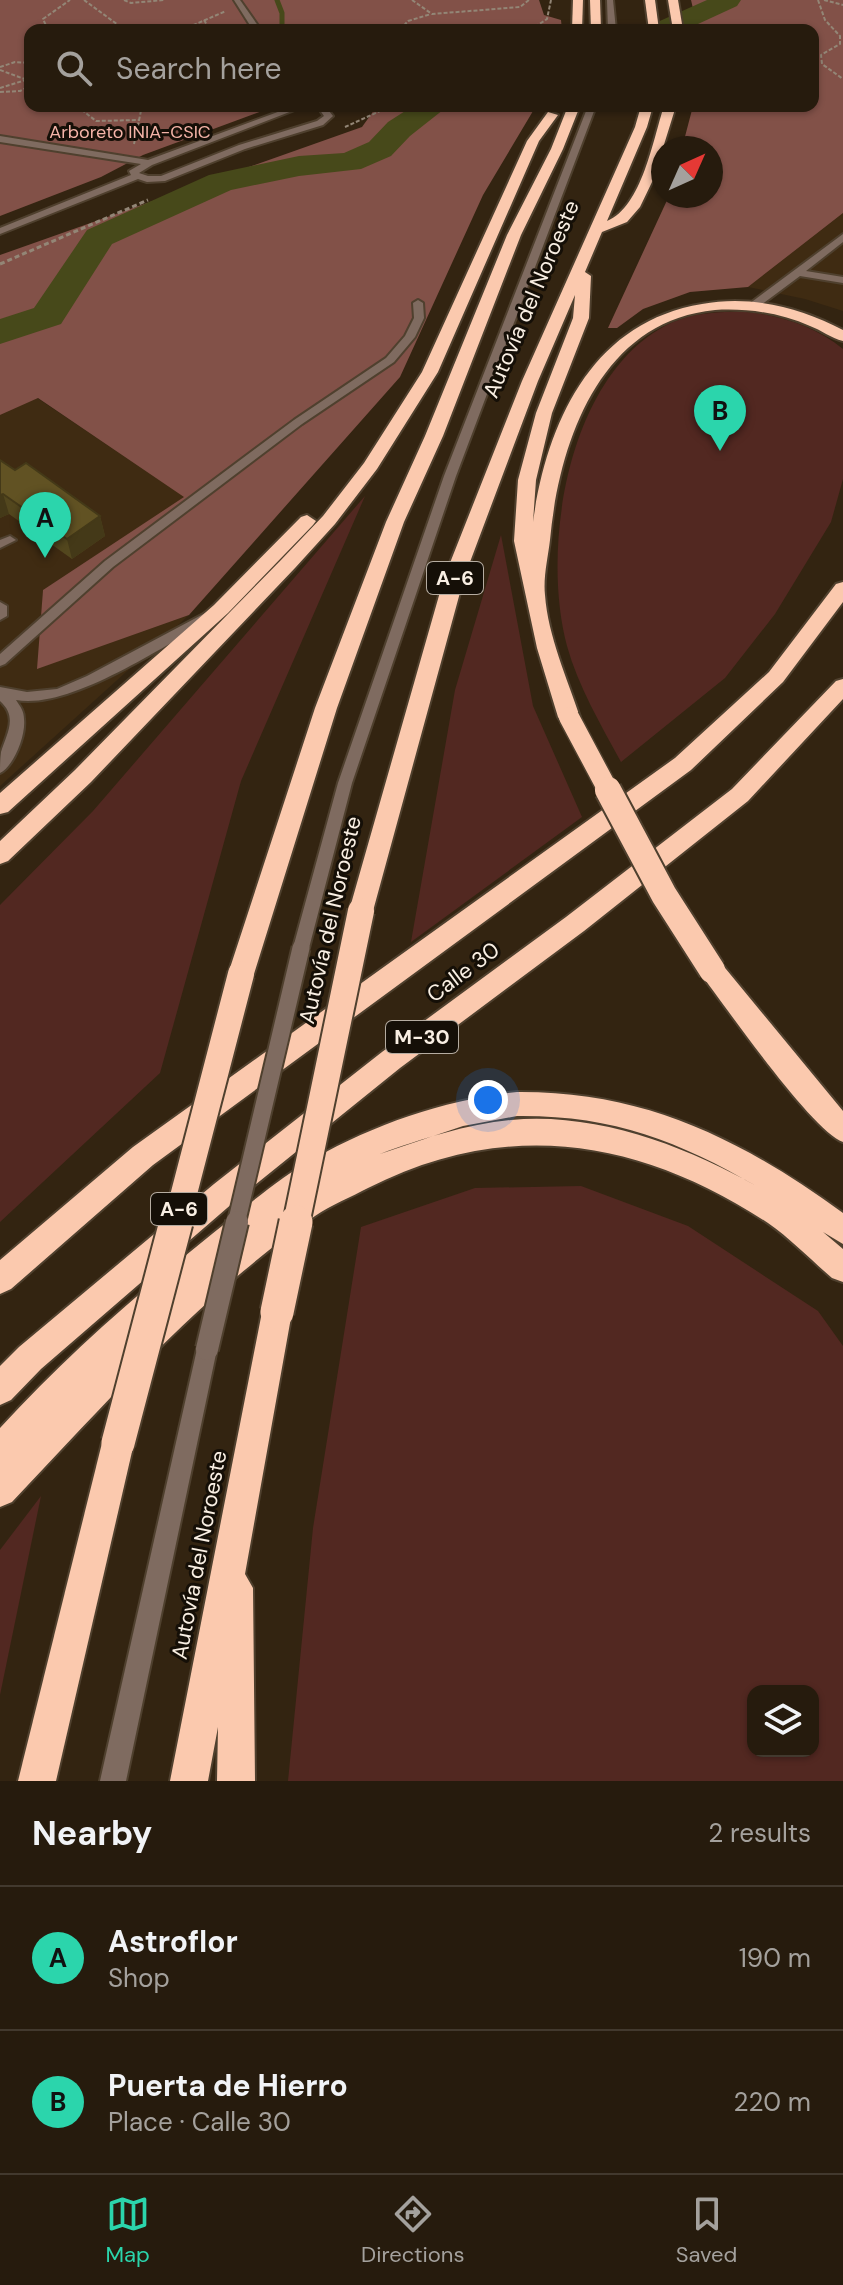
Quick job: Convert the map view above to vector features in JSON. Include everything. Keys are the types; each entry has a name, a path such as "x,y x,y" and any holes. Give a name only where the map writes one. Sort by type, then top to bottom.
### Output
{"highway":[{"path":"577,24 578,0"},
{"path":"595,0 596,24"},
{"path":"650,2 653,24"},
{"path":"673,2 677,24"},
{"path":"0,855 83,776 329,520 417,396 533,141 552,112"},
{"name":"Autovía del Noroeste","path":"532,200 538,161 546,143 553,112"},
{"name":"Autovía del Noroeste","path":"37,1781 118,1443 241,974 326,708 389,536 424,462 514,235 572,112"},
{"name":"Autovía del Noroeste","path":"189,1781 277,1312 361,911 454,578 530,381 586,258 645,112"},
{"path":"596,229 623,219 632,207 668,112"},
{"path":"586,258 581,318 544,413 527,480 523,541 547,648 569,717 664,895 712,970 811,1096 843,1130"},
{"path":"535,592 548,486 557,454 573,413 608,357 634,333 668,315 708,306 753,306 799,316 843,336"},
{"path":"0,806 221,609 312,516 374,445 439,347"},
{"name":"Calle 30","path":"0,1279 143,1156 683,764 776,677 843,588"},
{"name":"Calle 30","path":"0,1389 30,1358 224,1193 391,1060 575,924 740,795 843,686"},
{"path":"0,874 83,776"},
{"path":"0,1452 163,1291 302,1181 350,1154 452,1115 518,1104 589,1107 653,1123 744,1162 843,1230"},
{"path":"0,1490 175,1309 306,1205 390,1163 458,1143 512,1132 574,1134 640,1148 712,1176 780,1215 843,1268"},
{"path":"236,1530 236,1781"}],"lane":[{"path":"610,1 612,24"},
{"path":"239,3 253,24"},
{"path":"0,231 149,163 285,112"},
{"path":"0,139 136,169 162,179 242,147 320,123 329,116 326,112"},
{"path":"113,1781 207,1349 301,948 345,783 450,476 590,112"},
{"path":"0,145 136,169"},
{"path":"753,306 843,237"},
{"path":"798,273 843,280"},
{"path":"0,661 109,564 298,422 390,360 410,337 419,318 418,303"},
{"path":"0,606 0,616"},
{"path":"0,692 27,697 59,693 92,679 221,609"},
{"path":"0,692 13,702 18,718 15,741 0,768"}],"path":[{"path":"45,24 43,19 70,0"},
{"path":"84,0 117,24"},
{"path":"124,0 131,3 164,0"},
{"path":"412,0 432,14"},
{"path":"405,24 432,14 520,7 529,0"},
{"path":"539,24 547,19 551,0"},
{"path":"818,0 825,20 840,36 840,44 821,55 820,62 825,71 843,79"},
{"path":"824,0 843,5"},
{"path":"195,24 239,3"},
{"path":"204,20 206,24"},
{"path":"0,68 15,62 24,63"},
{"path":"0,68 24,78"},
{"path":"0,90 24,82"},
{"path":"0,90 24,89"},
{"path":"85,112 96,121 140,120"},
{"path":"136,169 134,132 141,112"}],"shaded area":[{"path":"843,213 843,311 748,287"},
{"path":"746,312 797,323 843,349 843,479 831,522 775,614 725,678 621,762 577,676 567,646 560,607 558,563 561,516 569,470 584,426 604,386 630,352 663,327 683,319 714,313"},
{"path":"37,398 185,497 43,590 38,668 189,615 0,786 0,415"},
{"path":"365,496 241,781 160,1073 0,1222 0,905 93,811"},
{"path":"501,535 533,706 582,817 411,942 455,690"},
{"path":"581,1186 688,1226 818,1311 843,1346 843,1781 288,1781 313,1528 361,1227 475,1188"},
{"path":"41,1496 0,1695 0,1550"}],"green space":[{"name":"Arboreto INIA-CSIC","path":"0,0 539,0 544,15 561,20 561,24 24,24 24,112 260,112 143,155 101,177 0,216"},
{"path":"691,0 843,0 843,213 748,287 690,292 643,309 617,328 608,328 663,208 723,208 723,136 685,136 691,112 819,112 819,24 697,24"},
{"path":"373,112 532,112 483,195 400,377 189,615 37,669 43,590 184,497 38,398 0,415 0,255 362,127"}],"building":[{"path":"0,460 15,470 26,463 100,516 67,539 3,494 0,495"}],"waterway":[{"path":"277,0 282,24"},
{"path":"676,24 728,0"},
{"path":"0,332 48,316 99,237 221,182 299,166 350,162 380,149 399,129 424,112"}],"place":[{"name":"Puerta de Hierro","path":"720,451"},
{"name":"Astroflor","path":"45,558"}]}
